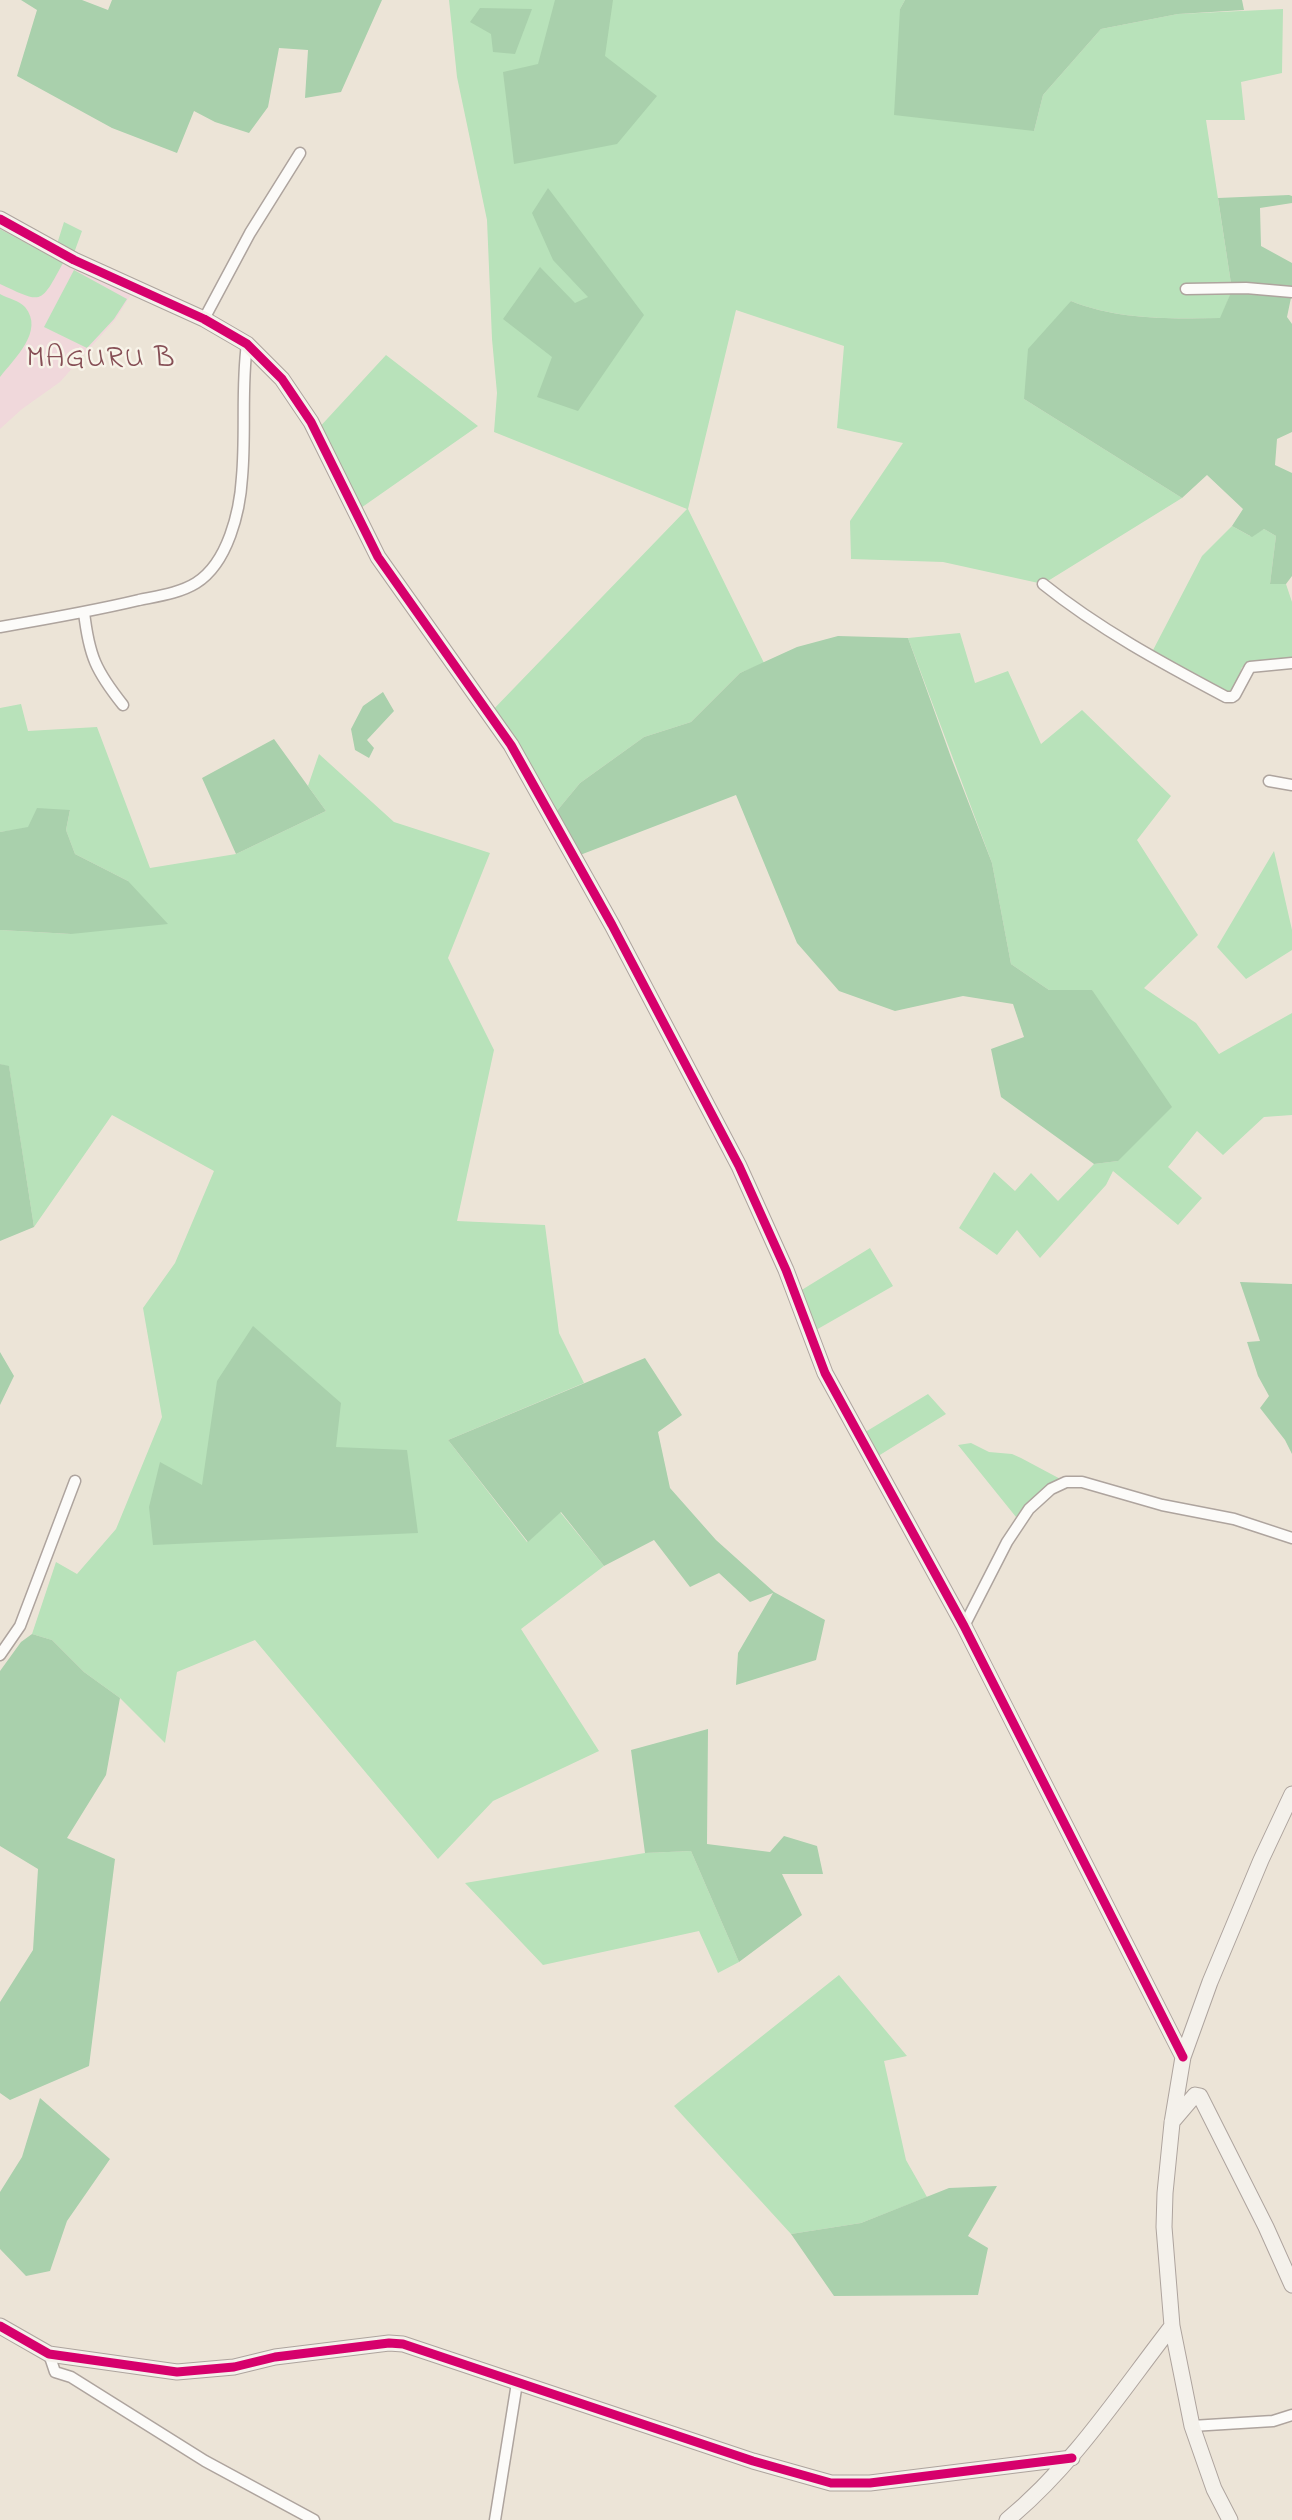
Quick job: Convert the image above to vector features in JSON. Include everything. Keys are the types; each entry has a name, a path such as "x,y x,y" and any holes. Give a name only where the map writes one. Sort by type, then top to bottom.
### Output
{"street":[{"path":"204,319 250,233 300,153"},
{"path":"0,219 74,260 204,319 247,344 282,378 310,422 378,557 487,709 544,800 739,1166 786,1270 825,1373 964,1626 1183,2057"},
{"path":"1186,289 1246,288 1292,292"},
{"path":"0,627 172,593 196,583 210,571 222,551 234,520 242,478 247,344"},
{"path":"1043,584 1097,624 1156,660 1226,697 1235,695 1250,667 1292,663"},
{"path":"84,612 87,642 93,661 123,705"},
{"path":"1269,781 1292,785"},
{"path":"0,1654 20,1626 75,1481"},
{"path":"964,1626 1007,1542 1029,1509 1051,1489 1066,1482 1082,1482 1162,1505 1234,1519 1292,1538"},
{"path":"1230,2520 1214,2489 1192,2426 1172,2326 1164,2227 1172,2123 1183,2057 1210,1982 1292,1794"},
{"path":"1172,2123 1195,2095 1200,2096 1262,2217 1292,2285"},
{"path":"0,2326 49,2354 177,2372 234,2367 275,2357 389,2343 413,2346 753,2461 831,2483 870,2483 1072,2457"},
{"path":"1007,2520 1030,2501 1072,2457 1172,2326"},
{"path":"49,2354 55,2372 71,2377 205,2461 314,2520"},
{"path":"495,2520 517,2383"},
{"path":"1192,2426 1273,2421 1292,2415"}],"shaded area":[{"path":"0,223 132,293 115,320 60,382 22,409 0,429"}],"green space":[{"path":"21,0 82,0 108,10 112,0 382,0 341,92 305,98 308,50 279,48 268,107 249,133 215,122 194,111 177,153 112,128 17,76 37,10"},
{"path":"449,0 905,0 900,9 1034,131 1043,95 1101,29 1178,14 1283,9 1282,73 1241,82 1245,120 1206,120 1232,290 1221,318 1126,315 1071,301 1024,399 1182,498 1043,584 943,562 851,559 850,521 903,443 837,428 844,346 736,310 688,509 764,663 740,673 691,722 644,737 580,783 556,812 487,716 687,509 494,432 497,393 492,339 487,220 457,77"},
{"path":"555,0 613,0 605,56 657,96 617,144 514,164 503,72 538,64"},
{"path":"905,0 1242,0 1244,10 1178,14 1101,29 1043,95 1034,131 894,115 900,9"},
{"path":"480,8 532,9 515,54 493,52 491,34 470,22"},
{"path":"548,188 644,315 578,411 537,397 552,357 503,319 540,267 575,303 588,297 553,260 532,213"},
{"path":"1292,196 1292,203 1260,208 1261,246 1292,263 1292,293 1287,317 1292,324 1292,432 1277,439 1275,465 1292,473 1292,576 1286,584 1270,584 1276,536 1264,529 1252,537 1232,526 1243,509 1207,475 1182,498 1024,399 1028,349 1071,301 1126,315 1163,318 1220,318 1232,290 1218,198"},
{"path":"64,222 82,231 74,253 57,244"},
{"path":"0,229 63,263 50,287 39,297 25,295 0,284"},
{"path":"74,270 127,299 114,319 87,348 44,327"},
{"path":"0,294 25,307 32,326 25,344 0,377"},
{"path":"386,355 478,426 358,510 316,431"},
{"path":"1232,526 1250,536 1264,529 1276,536 1270,584 1286,584 1292,602 1292,667 1242,667 1231,694 1151,654 1202,556"},
{"path":"960,633 975,683 1008,671 1041,744 1082,710 1171,796 1137,840 1198,935 1144,988 1196,1023 1219,1054 1292,1013 1292,1115 1264,1117 1223,1155 1197,1131 1168,1167 1202,1198 1178,1225 1113,1171 1106,1185 1040,1258 1017,1230 997,1255 959,1228 994,1172 1015,1191 1031,1173 1058,1201 1094,1164 1118,1161 1092,990 1049,990 1011,964 992,863 908,638"},
{"path":"838,636 908,638 992,863 1011,964 1049,990 1092,990 1172,1107 1118,1161 1094,1164 1001,1097 991,1049 1024,1037 1013,1004 963,996 895,1011 839,991 797,943 736,795 580,855 556,812 580,783 644,737 691,722 740,673 797,647"},
{"path":"383,692 394,711 367,740 374,748 369,758 355,750 351,729 363,706"},
{"path":"21,704 28,731 97,727 150,868 236,854 326,811 308,786 319,754 394,822 490,853 448,958 494,1050 457,1221 545,1225 559,1333 584,1383 448,1440 527,1542 560,1512 604,1566 521,1629 599,1751 493,1801 438,1859 255,1640 177,1672 165,1743 120,1698 84,1672 52,1640 32,1634 56,1562 77,1574 116,1529 162,1417 143,1308 175,1263 214,1171 112,1115 34,1227 9,1067 0,1064 0,930 71,934 128,881 75,854 66,830 70,810 28,828 0,832 0,708"},
{"path":"274,739 326,811 236,854 202,778"},
{"path":"37,808 70,810 66,830 75,854 128,881 168,924 71,934 0,930 0,832 28,827"},
{"path":"1274,851 1292,930 1292,950 1246,979 1217,947"},
{"path":"0,1064 9,1066 34,1227 0,1241"},
{"path":"870,1248 893,1286 816,1330 800,1291"},
{"path":"1240,1282 1292,1284 1292,1454 1285,1440 1260,1408 1269,1396 1258,1376 1247,1342 1260,1341"},
{"path":"253,1326 341,1403 336,1447 407,1450 418,1533 153,1545 149,1507 160,1462 202,1485 217,1381"},
{"path":"0,1352 14,1376 0,1405"},
{"path":"645,1358 682,1415 658,1432 670,1488 716,1540 774,1592 825,1620 816,1660 736,1685 738,1653 773,1593 750,1602 719,1573 690,1587 654,1540 604,1566 561,1512 528,1542 448,1440"},
{"path":"928,1394 946,1414 875,1458 862,1434"},
{"path":"971,1443 989,1452 1012,1454 1066,1482 1038,1495 1016,1517 958,1445"},
{"path":"32,1634 52,1640 84,1672 120,1698 106,1775 67,1838 115,1859 89,2066 10,2100 0,2093 0,2002 33,1950 38,1869 0,1846 0,1671 21,1642"},
{"path":"708,1729 707,1844 770,1852 784,1836 817,1846 823,1874 782,1874 802,1915 739,1962 691,1851 645,1853 631,1750"},
{"path":"691,1851 739,1962 718,1973 699,1931 543,1965 465,1883 645,1853"},
{"path":"839,1975 907,2056 884,2061 906,2160 927,2197 861,2223 791,2234 674,2106"},
{"path":"40,2098 110,2159 67,2221 50,2271 26,2276 0,2249 0,2192 22,2157"},
{"path":"997,2186 968,2236 988,2248 978,2295 834,2296 791,2234 861,2223 949,2188"}],"cycle path":[{"path":"0,219 74,260 204,319 247,344 282,379 311,422 378,557 511,745 612,925 739,1166 786,1270 825,1373 964,1626 1183,2057"},
{"path":"0,2326 49,2354 177,2372 234,2367 275,2357 389,2343 403,2344 753,2461 831,2483 870,2483 1072,2458"}],"district":[{"name":"MAGURU B","path":"101,361"}]}
